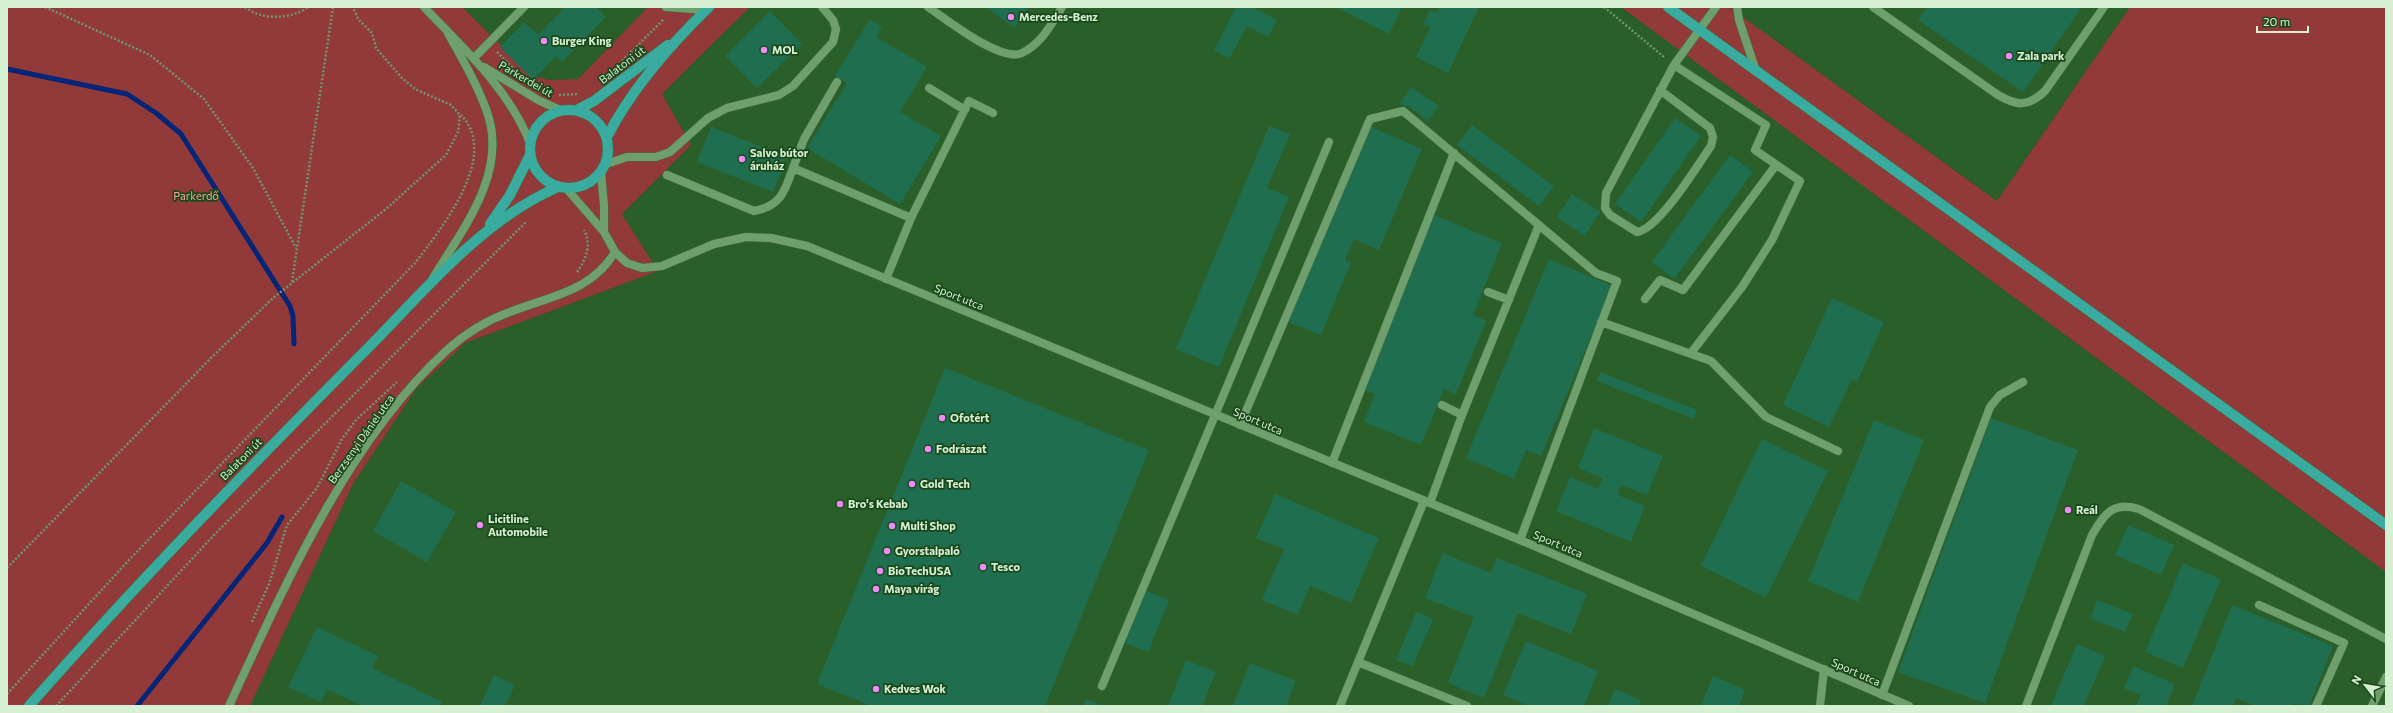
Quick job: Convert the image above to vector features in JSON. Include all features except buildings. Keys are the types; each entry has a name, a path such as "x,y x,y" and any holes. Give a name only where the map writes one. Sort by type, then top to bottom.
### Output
{"main road":[{"path":"1668,7 2386,525"},
{"name":"Balatoni út","path":"29,706 112,611 199,519 426,289 479,238 516,208 562,188 583,186 603,168 607,137 630,99 679,37 707,9"},
{"name":"Balatoni út","path":"577,110 594,101 679,37"},
{"name":"Balatoni út","path":"562,188 540,176 533,166 530,155 530,143 533,132 540,122 549,115 560,110 577,110 593,118 607,137"},
{"name":"Balatoni út","path":"479,238 510,195 530,155"}],"street":[{"name":"Parkerdei út","path":"424,7 481,66 521,121 530,143"},
{"path":"474,58 524,7"},
{"path":"604,232 603,168 627,157 656,157 670,152 708,118 727,108 779,95 793,86 833,42 836,29 833,20 822,7"},
{"path":"928,7 988,46 1012,54 1021,54 1043,37 1062,7"},
{"path":"1660,90 1710,128 1712,137 1711,146 1661,216 1650,227 1637,232 1610,215 1605,208 1604,200 1606,193 1660,90 1674,65 1716,7"},
{"path":"1737,7 1739,20 1756,71"},
{"path":"1873,7 1998,95 2012,103 2023,103 2035,100 2044,91 2104,7"},
{"path":"670,8 707,9"},
{"path":"426,289 477,204 489,174 492,154 492,135 488,116 448,33"},
{"path":"1674,65 1766,126 1755,150 1800,181 1772,240 1742,286 1691,353"},
{"name":"Parkerdei út","path":"481,66 538,100 560,110"},
{"path":"667,175 754,211 763,210 783,196 804,139 837,82"},
{"path":"929,88 965,110"},
{"path":"886,279 911,218 969,101 993,113"},
{"path":"1240,425 1370,119 1403,111 1596,273 1617,281 1520,540"},
{"path":"1102,686 1214,414 1329,142"},
{"path":"1332,464 1454,153"},
{"path":"1645,299 1660,280 1683,290 1776,165"},
{"path":"793,168 911,218"},
{"name":"Sport utca","path":"562,188 604,232 615,252 627,263 642,268 662,266 724,241 746,237 770,238 807,246 1332,464 1520,540 1909,706"},
{"path":"1340,706 1427,502 1539,225"},
{"name":"Berzsenyi Dániel utca","path":"229,706 257,645 339,487 390,413 431,366 465,335 508,312 574,288 594,278 608,264 615,252"},
{"path":"1488,292 1509,300"},
{"path":"1601,322 1712,361 1766,417 1838,451"},
{"path":"1882,695 1990,407 2000,395 2023,382"},
{"path":"1442,405 1462,415"},
{"path":"2026,706 2092,535 2107,513 2118,506 2127,505 2139,509 2386,639"},
{"path":"2259,605 2344,643 2316,706"},
{"path":"1358,662 1467,706"},
{"path":"1820,706 1824,669"},
{"path":"2372,706 2386,677"}],"path":[{"path":"45,7 150,55 204,98 253,168 296,248"},
{"path":"245,7 265,16 284,17 308,7"},
{"path":"292,282 333,7"},
{"path":"7,694 123,566 367,314 419,257 442,228 461,196 475,156 474,142 465,120 451,105 415,89 401,77 376,48 372,33 358,19 353,7"},
{"path":"1604,7 1674,65"},
{"path":"616,67 670,8"},
{"path":"488,43 517,72"},
{"path":"551,94 581,94"},
{"path":"7,568 211,358 273,298 386,209 446,155 458,132 460,115"},
{"path":"56,706 215,534 527,220"}],"shaded area":[{"path":"462,7 648,7 578,79 549,80 533,76"},
{"path":"750,7 1621,7 2386,572 2386,706 250,706 353,484 416,389 465,343 658,271 622,214 691,145 662,94"},
{"path":"1729,7 2130,7 1997,201"}],"green space":[{"name":"Parkerdő","path":"7,7 462,7 533,76 549,80 578,79 648,7 750,7 662,94 691,145 622,214 658,271 465,343 416,389 353,484 250,706 7,706"},
{"path":"1621,7 1729,7 1997,201 2130,7 2386,7 2386,572"}],"waterway":[{"path":"7,69 127,94 156,113 181,134 290,306 293,316 294,344"},
{"path":"137,706 267,543 282,517"}],"place":[{"name":"Mercedes-Benz","path":"1011,17"},
{"name":"Burger King","path":"544,41"},
{"name":"MOL","path":"764,50"},
{"name":"Zala park","path":"2009,56"},
{"name":"Salvo bútor áruház","path":"742,159"},
{"name":"Ofotért","path":"942,418"},
{"name":"Fodrászat","path":"928,449"},
{"name":"Gold Tech","path":"912,484"},
{"name":"Bro's Kebab","path":"840,504"},
{"name":"Reál","path":"2068,510"},
{"name":"Licitline Automobile","path":"480,525"},
{"name":"Multi Shop","path":"892,526"},
{"name":"Gyorstalpaló","path":"887,551"},
{"name":"Tesco","path":"983,567"},
{"name":"BioTechUSA","path":"880,571"},
{"name":"Maya virág","path":"876,589"},
{"name":"Kedves Wok","path":"876,689"}]}
